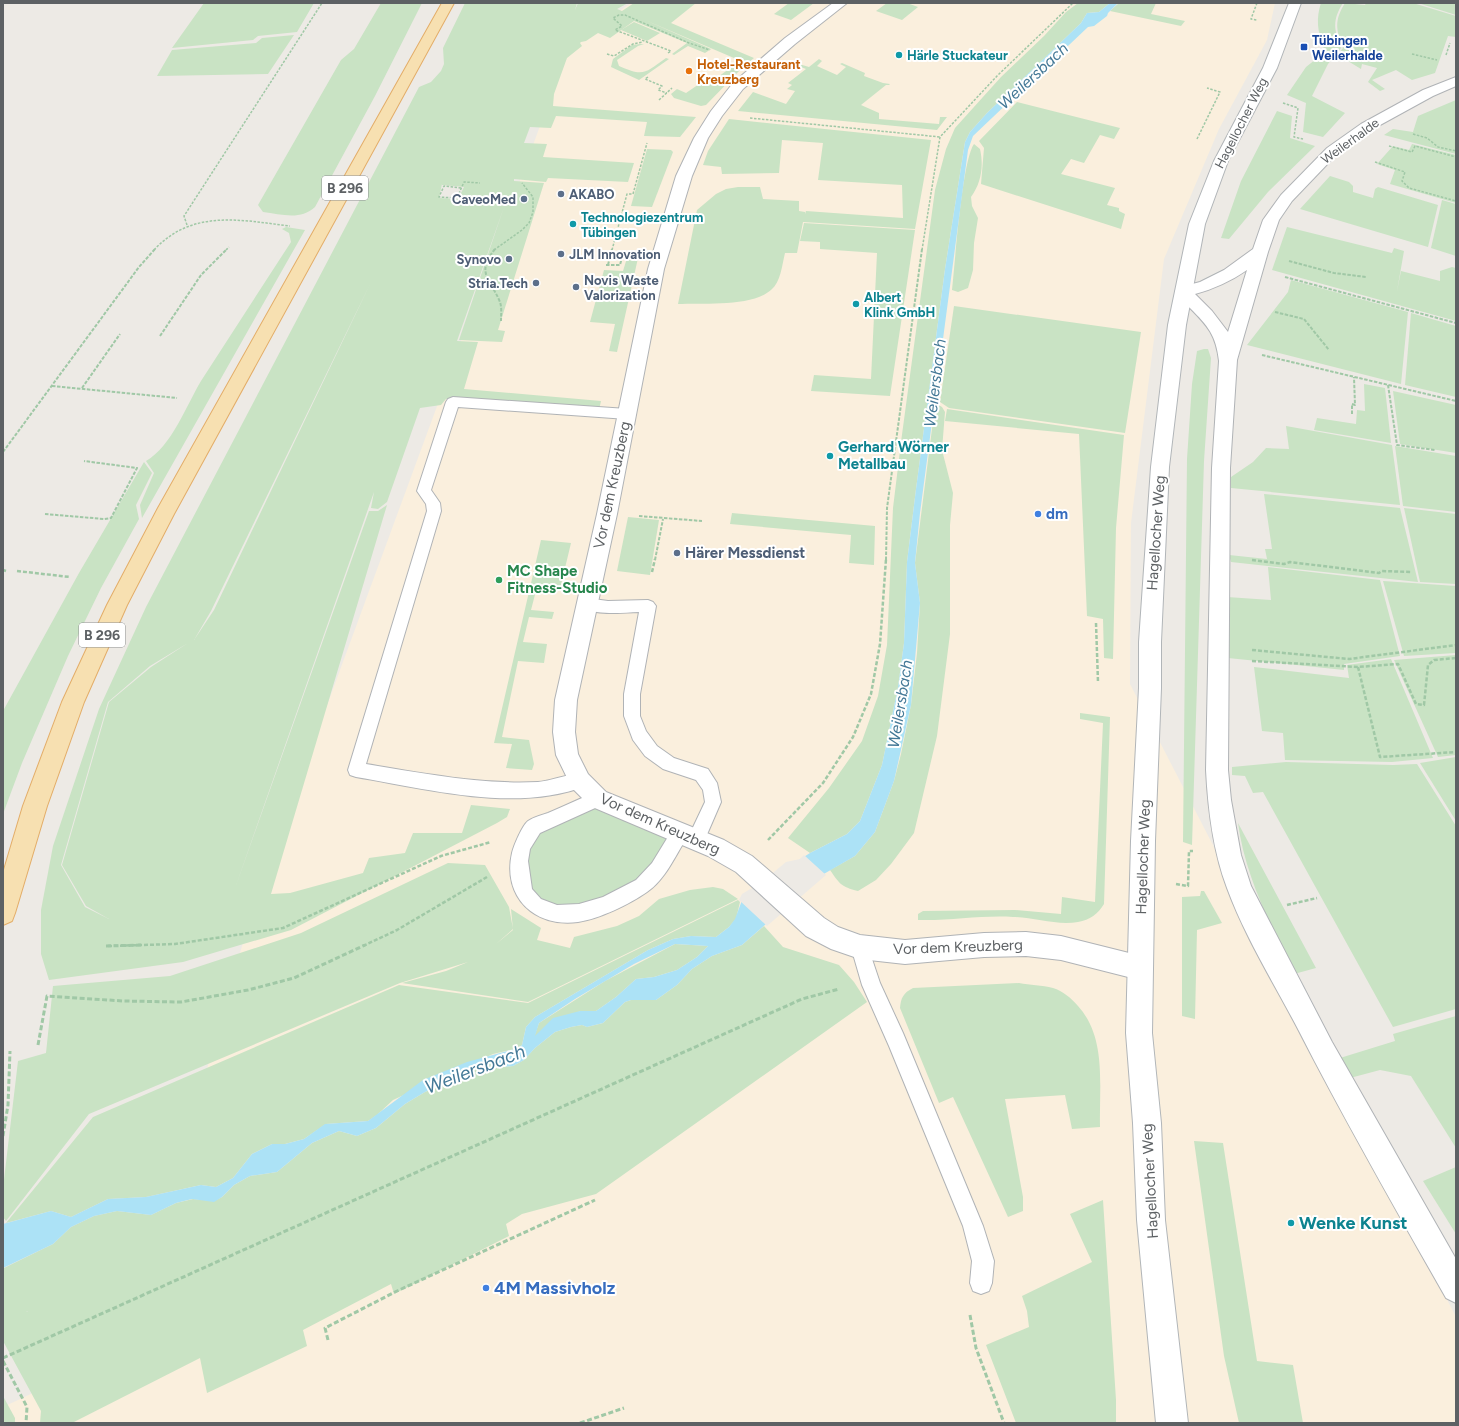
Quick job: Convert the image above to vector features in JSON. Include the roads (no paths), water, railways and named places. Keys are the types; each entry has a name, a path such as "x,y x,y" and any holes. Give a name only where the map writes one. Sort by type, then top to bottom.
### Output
{"main road":[{"name":"B 296","path":"3,913 35,806 73,702 97,647 139,560 448,3"}],"street":[{"name":"Vor dem Kreuzberg","path":"841,3 790,41 738,86 716,114 696,147 675,201 656,268 627,414 566,700 564,732 567,755 580,781 598,799 716,848 750,869 815,927 832,937 860,947 904,952 984,945 1026,944 1061,948 1140,967"},
{"name":"Hagellocher Weg","path":"1172,1423 1151,1220 1147,1123 1139,1033 1143,841 1150,688 1150,642 1160,467 1167,400 1183,292 1197,224 1227,147 1280,46 1295,3"},
{"name":"Weilerhalde","path":"1228,361 1271,220 1286,198 1336,149 1366,127 1428,93 1456,81"},
{"path":"1183,292 1206,286 1230,274 1260,252"},
{"path":"1183,292 1194,302 1220,334 1226,344 1228,361 1221,468 1217,770 1219,800 1229,856 1239,888 1290,990 1373,1142 1456,1288"}],"lane":[{"path":"580,781 544,788 513,791 470,788 356,770 434,511 433,503 424,491 453,402 627,414"},
{"path":"586,604 608,607 648,606 632,694 632,716 639,735 651,751 669,764 702,774 712,788 713,802 688,836 642,886 607,904 578,913 557,914 535,905 524,893 520,877 519,861 525,842 534,827 598,799"},
{"path":"860,947 871,985 896,1040 973,1226 983,1261 981,1283"}],"water":[{"name":"Weilersbach","path":"1110,3 1118,3 1107,16 1094,26 1088,27 973,136 968,150 920,513 915,563 920,603 911,705 894,781 875,832 855,856 822,875 742,945 712,956 692,969 677,985 656,1000 631,1000 625,1002 603,1023 587,1027 582,1025 571,1027 555,1032 535,1048 524,1060 513,1066 504,1067 498,1063 487,1064 425,1092 405,1104 376,1128 357,1136 339,1131 312,1143 277,1172 250,1176 234,1185 222,1197 214,1202 192,1199 176,1203 151,1215 117,1211 94,1216 71,1227 53,1244 3,1268 3,1224 51,1211 71,1217 108,1199 146,1197 201,1185 216,1187 233,1178 252,1154 272,1144 285,1144 304,1139 325,1124 368,1121 423,1080 467,1062 518,1048 522,1045 526,1027 535,1017 648,950 673,939 691,936 716,937 729,927 735,919 744,895 810,853 847,834 860,821 882,765 898,687 904,643 907,562 945,269 965,142 970,132 987,113 1081,23 1087,13 1099,12","holes":["675,944 708,946 697,957 677,970 654,977 636,979 616,997 596,1011 580,1011 553,1018 535,1036 539,1023 575,999 634,964"]}],"place":[{"name":"Tübingen Weilerhalde","path":"1304,47"},
{"name":"Härle Stuckateur","path":"899,55"},
{"name":"Hotel-Restaurant Kreuzberg","path":"689,71"},
{"name":"AKABO","path":"561,194"},
{"name":"CaveoMed","path":"524,199"},
{"name":"Technologiezentrum Tübingen","path":"573,224"},
{"name":"JLM Innovation","path":"561,254"},
{"name":"Synovo","path":"509,259"},
{"name":"Stria.Tech","path":"536,283"},
{"name":"Novis Waste Valorization","path":"576,287"},
{"name":"Albert Klink GmbH","path":"856,304"},
{"name":"Gerhard Wörner Metallbau","path":"830,456"},
{"name":"dm","path":"1038,514"},
{"name":"Härer Messdienst","path":"677,553"},
{"name":"MC Shape Fitness-Studio","path":"499,580"},
{"name":"Wenke Kunst","path":"1291,1223"},
{"name":"4M Massivholz","path":"486,1288"}]}
